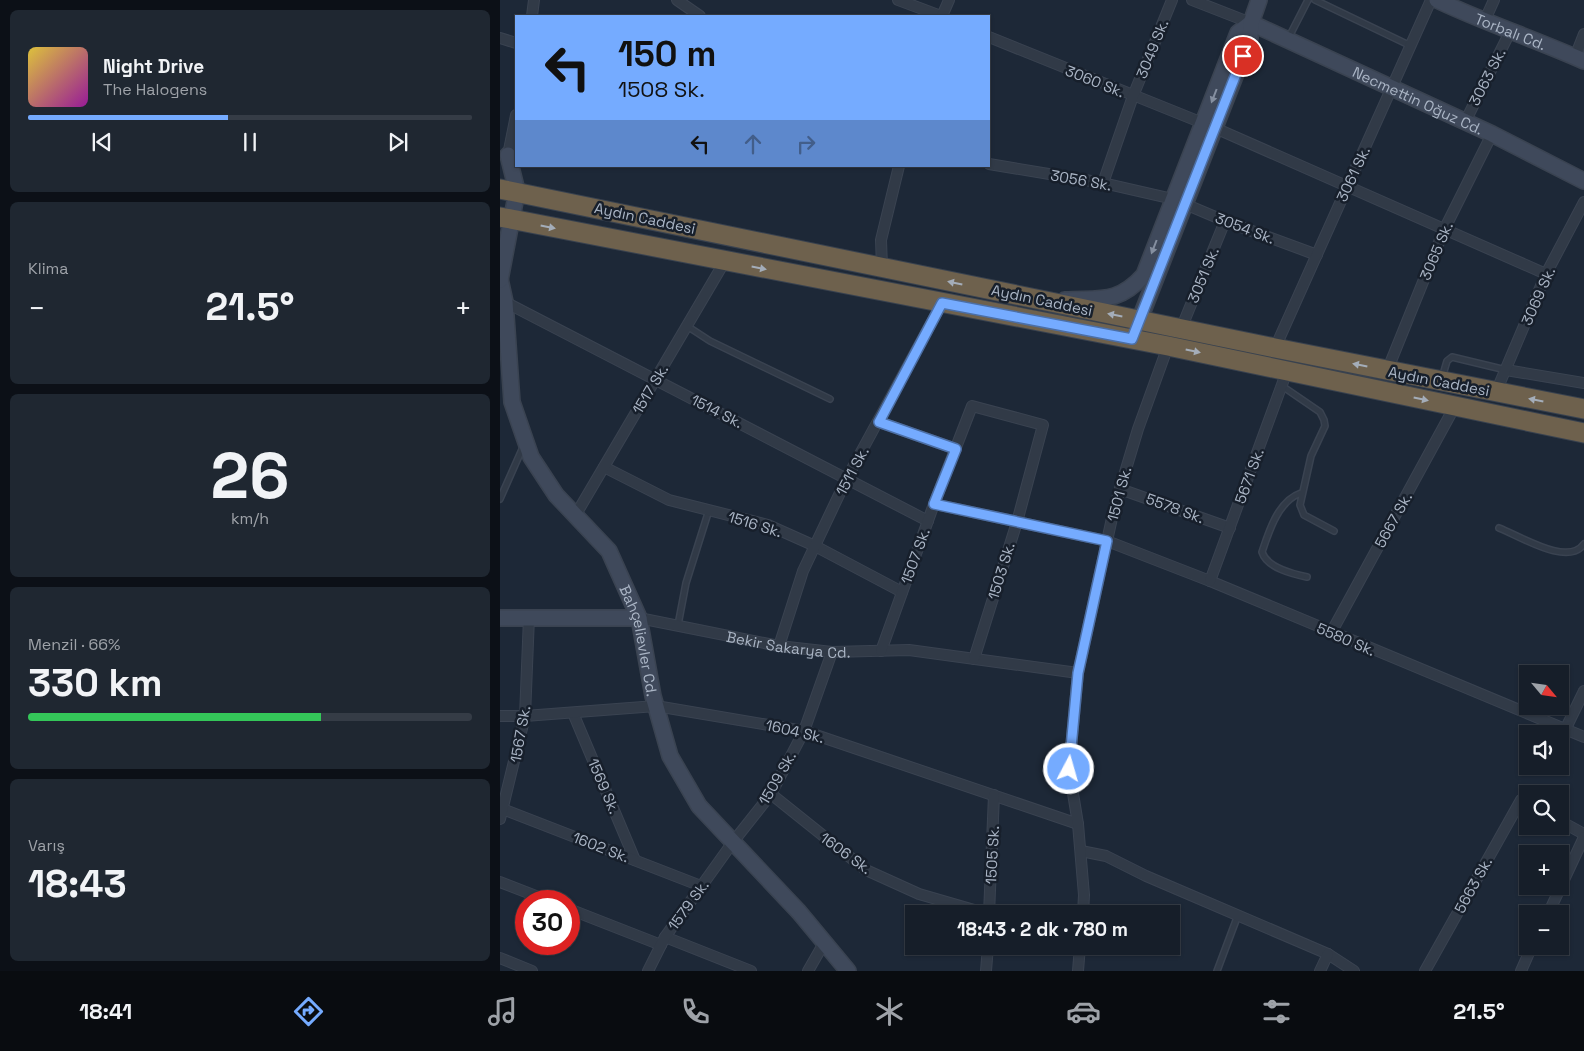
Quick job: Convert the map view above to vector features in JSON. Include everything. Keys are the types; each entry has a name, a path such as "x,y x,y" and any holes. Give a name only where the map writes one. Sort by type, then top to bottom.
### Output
{"highway":[{"name":"Aydın Caddesi","path":"509,190 1046,302 1584,409"},
{"name":"Aydın Caddesi","path":"506,218 1168,346 1284,378 1455,406 1584,433"}],"main road":[{"path":"1132,339 1179,201 1209,125 1238,33 1251,22 1259,0"},
{"name":"Torbalı Cd.","path":"1438,0 1484,22 1579,59"},
{"name":"Necmettin Oğuz Cd.","path":"1251,22 1492,134 1584,181"},
{"path":"504,160 509,190"},
{"name":"Bahçelievler Cd.","path":"509,190 501,288 504,354 512,402 531,457 556,495 609,551 639,618 656,706 670,756 699,806 848,971"},
{"path":"1046,302 1116,297 1130,289 1144,275 1179,201"},
{"name":"Bekir Sakarya Cd.","path":"500,618 639,618"}],"street":[{"path":"532,15 534,0"},
{"path":"677,0 699,15"},
{"path":"898,0 938,15"},
{"path":"942,15 950,0"},
{"name":"3049 Sk.","path":"1104,182 1133,96 1172,0"},
{"path":"1192,0 1251,22"},
{"name":"3061 Sk.","path":"1275,348 1346,186 1393,89 1431,0"},
{"path":"1484,22 1494,0"},
{"name":"3063 Sk.","path":"1465,122 1510,32"},
{"path":"1579,59 1584,34"},
{"name":"3060 Sk.","path":"990,37 1209,125 1546,274"},
{"path":"500,38 515,43"},
{"path":"504,160 515,119"},
{"name":"3065 Sk.","path":"1386,370 1444,230 1492,134"},
{"name":"3056 Sk.","path":"990,164 1104,182 1179,201"},
{"path":"882,267 881,240 899,167"},
{"name":"3054 Sk.","path":"1179,201 1225,221 1317,255"},
{"name":"3069 Sk.","path":"1496,392 1546,274 1584,202"},
{"name":"3051 Sk.","path":"1181,329 1225,221"},
{"name":"1517 Sk.","path":"576,516 726,262"},
{"name":"1514 Sk.","path":"501,288 656,379 928,521"},
{"name":"1511 Sk.","path":"779,646 803,571 847,478 942,303"},
{"name":"1501 Sk.","path":"1083,905 1081,851 1069,769 1078,673 1120,489 1138,429 1168,346"},
{"path":"1506,370 1584,383"},
{"name":"5671 Sk.","path":"1210,582 1284,378"},
{"name":"1503 Sk.","path":"972,406 1043,425 1017,522 974,659"},
{"name":"1507 Sk.","path":"881,651 972,406"},
{"name":"5667 Sk.","path":"1331,633 1455,406"},
{"path":"879,422 956,449"},
{"name":"1516 Sk.","path":"604,467 669,500 768,524 815,546 902,592"},
{"name":"5578 Sk.","path":"1120,489 1230,528"},
{"name":"5580 Sk.","path":"934,504 1107,541 1553,725"},
{"name":"1567 Sk.","path":"501,812 525,716 529,617"},
{"name":"Bekir Sakarya Cd.","path":"639,618 779,646 832,652 909,650 1078,673"},
{"name":"1509 Sk.","path":"733,842 771,794 804,731 832,652"},
{"path":"1567,725 1584,691"},
{"name":"1604 Sk.","path":"500,716 525,716 656,706 804,731 1078,824"},
{"name":"1569 Sk.","path":"573,712 635,860"},
{"name":"5580 Sk.","path":"1569,731 1584,737"},
{"name":"1606 Sk.","path":"771,794 866,870 919,894 957,905"},
{"name":"1505 Sk.","path":"988,905 994,795"},
{"name":"5663 Sk.","path":"1425,971 1519,810"},
{"name":"1602 Sk.","path":"501,812 702,886"},
{"path":"1552,905 1584,836 1569,827"},
{"name":"1579 Sk.","path":"648,971 663,941 733,842"},
{"path":"1081,851 1106,856 1328,954 1354,971"},
{"path":"500,882 521,890"},
{"path":"580,913 751,971"},
{"path":"808,971 824,943"},
{"path":"1320,971 1328,954"},
{"path":"986,971 987,955"},
{"path":"1078,971 1079,955"},
{"path":"1521,971 1528,955"},
{"path":"500,958 532,971"}],"lane":[{"path":"1288,40 1308,0"},
{"path":"1314,0 1411,46"},
{"path":"687,326 710,341 830,400"},
{"path":"1442,381 1446,362 1452,357 1506,370"},
{"path":"1284,378 1320,412 1325,426 1311,456 1301,493 1300,505 1304,515 1334,531"},
{"path":"500,499 526,442"},
{"path":"1301,493 1292,497 1284,505 1262,552 1267,560 1280,568 1307,577"},
{"path":"678,625 686,583 709,510"},
{"path":"1499,528 1559,552 1574,553 1579,551 1584,544"},
{"path":"1217,971 1238,915"}],"route":[{"path":"1069,769 1078,673 1107,541 934,504 956,449 879,422 942,303 1132,339 1243,56"}]}
